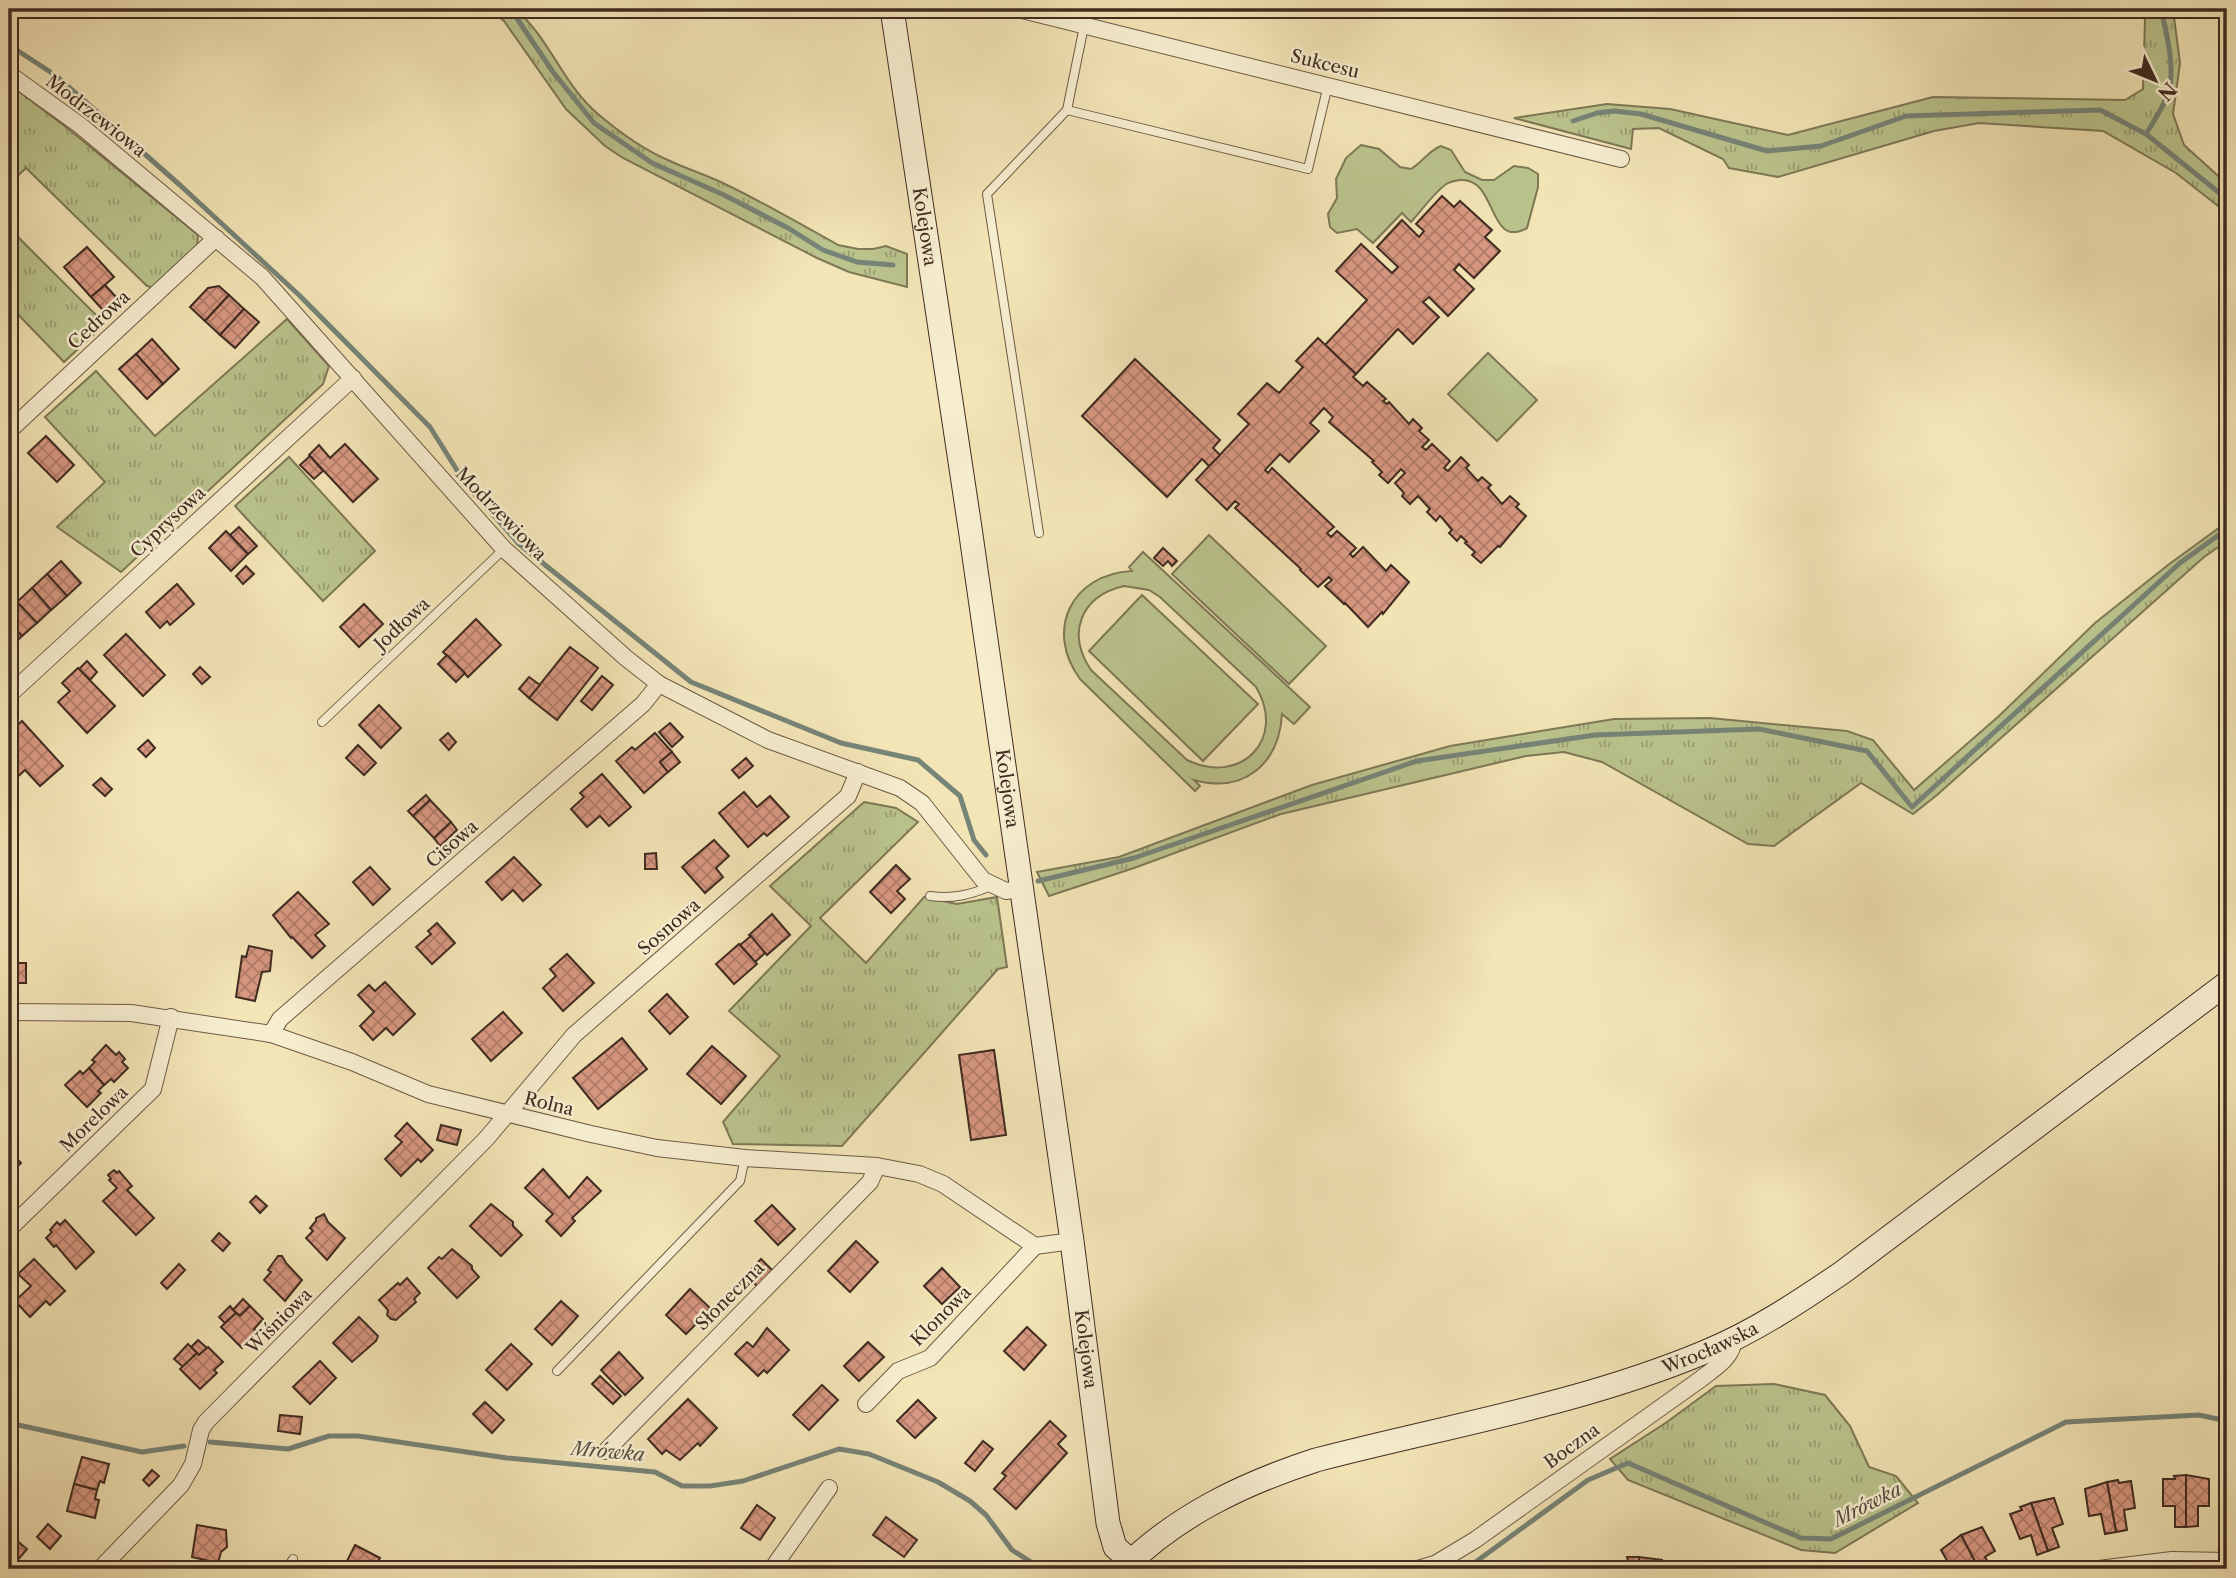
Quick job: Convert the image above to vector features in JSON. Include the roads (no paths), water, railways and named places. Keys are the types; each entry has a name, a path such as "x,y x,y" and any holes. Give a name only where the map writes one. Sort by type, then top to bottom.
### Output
{"street":[{"name":"Kolejowa","path":"892,9 1072,1241 1108,1523 1115,1547 1132,1567"},
{"name":"Sukcesu","path":"1018,9 1621,159"},
{"name":"Modrzewiowa","path":"9,74 81,126 262,277 504,549 659,684 768,740 900,788 922,803 978,874 991,886"},
{"name":"Cedrowa","path":"9,431 216,238"},
{"name":"Cyprysowa","path":"9,695 353,378"},
{"name":"Cisowa","path":"271,1034 280,1019 643,704 659,684"},
{"name":"Sosnowa","path":"506,1114 574,1035 848,796 858,772"},
{"path":"991,886 1006,891 1021,889"},
{"name":"Wrocławska","path":"1132,1567 1156,1539 1197,1512 1237,1489 1275,1473 1371,1446 1591,1392 1705,1352 1734,1338 1799,1302 1843,1272 2227,983"},
{"name":"Rolna","path":"9,1012 131,1013 271,1034 352,1062 428,1094 657,1148 745,1158 877,1166 930,1177 1035,1246"},
{"name":"Morelowa","path":"9,1229 153,1089 171,1017"},
{"name":"Wiśniowa","path":"100,1569 181,1485 193,1464 201,1430 206,1422 486,1139 506,1114"},
{"name":"Słoneczna","path":"606,1451 870,1182 877,1166"},
{"path":"1035,1246 1072,1241"},
{"name":"Klonowa","path":"866,1404 898,1371 930,1358 1035,1246"},
{"name":"Boczna","path":"1418,1569 1437,1566 1698,1381 1729,1356 1734,1348 1734,1338"},
{"path":"772,1569 829,1488"},
{"path":"2099,1569 2172,1560 2227,1562"}],"lane":[{"path":"1039,533 986,194 1067,110 1084,24"},
{"path":"1067,110 1308,169 1328,85"},
{"name":"Jodłowa","path":"322,722 504,549"},
{"path":"930,896 951,899 991,886"},
{"path":"557,1371 740,1181 745,1158"},
{"path":"287,1569 293,1559"}],"waterway":[{"path":"505,9 516,17 553,72 594,123 652,163 724,195 788,228 823,250 857,262 893,265"},
{"path":"2146,134 2170,85 2170,56 2161,9"},
{"path":"9,45 55,75 299,295 430,427 465,483 519,544 691,682 841,743 918,760 960,796 974,840 986,855"},
{"path":"1573,121 1614,111 1641,114 1767,151 1821,146 1906,116 2100,110 2146,134 2227,199"},
{"path":"1038,881 1134,858 1417,761 1595,735 1759,729 1867,751 1912,807 2180,563 2227,529"},
{"name":"Mrówka","path":"1466,1569 1588,1480 1628,1463 1801,1538 1831,1539 2066,1422 2199,1415 2227,1421"},
{"name":"Mrówka","path":"9,1423 142,1452 184,1446"},
{"name":"Mrówka","path":"210,1442 288,1449 329,1436 358,1436 507,1458 655,1472 682,1486 710,1486 743,1481 839,1449 869,1454 938,1482 970,1501 986,1515 1012,1550 1042,1569"}]}
